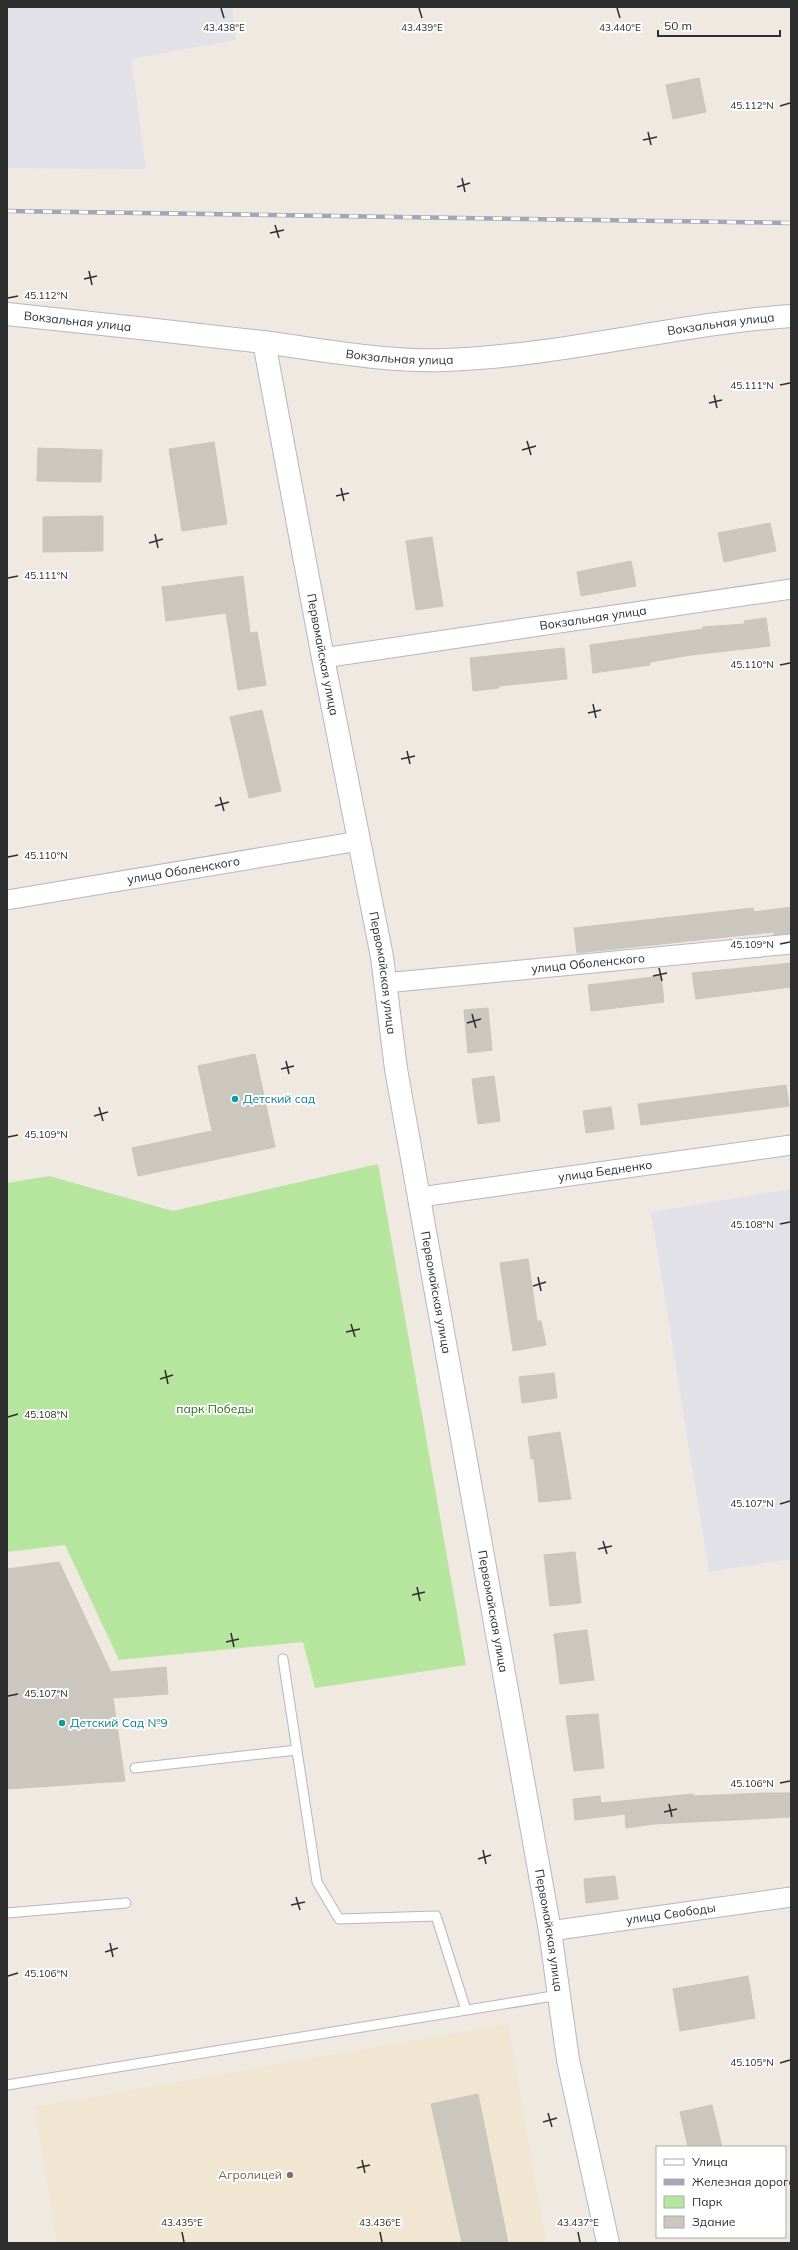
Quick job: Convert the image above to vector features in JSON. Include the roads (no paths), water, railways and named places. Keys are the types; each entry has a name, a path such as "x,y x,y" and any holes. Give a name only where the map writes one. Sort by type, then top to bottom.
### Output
{"main road":[{"name":"Вокзальная улица","path":"7,314 264,342 351,355 443,360 518,355 596,344 671,329 747,319 791,316"},
{"name":"Первомайская улица","path":"264,342 385,983 396,1069 550,1931 568,2060 608,2243"}],"street":[{"name":"Вокзальная улица","path":"323,658 791,589"},
{"name":"улица Оболенского","path":"7,900 359,842"},
{"name":"улица Оболенского","path":"385,983 791,944"},
{"name":"улица Бедненко","path":"420,1197 791,1145"},
{"name":"улица Свободы","path":"550,1931 791,1897"}],"lane":[{"path":"283,1659 317,1882 339,1919 436,1916 466,2010"},
{"path":"135,1768 297,1750"},
{"path":"7,1913 126,1903"},
{"path":"7,2085 559,1995"}],"railway":[{"path":"7,211 791,223"}],"place":[{"name":"Детский сад","path":"235,1099"},
{"name":"Детский Сад №9","path":"62,1723"},
{"name":"Агролицей","path":"290,2175"}],"park label":[{"name":"парк Победы","path":"215,1409"}]}
